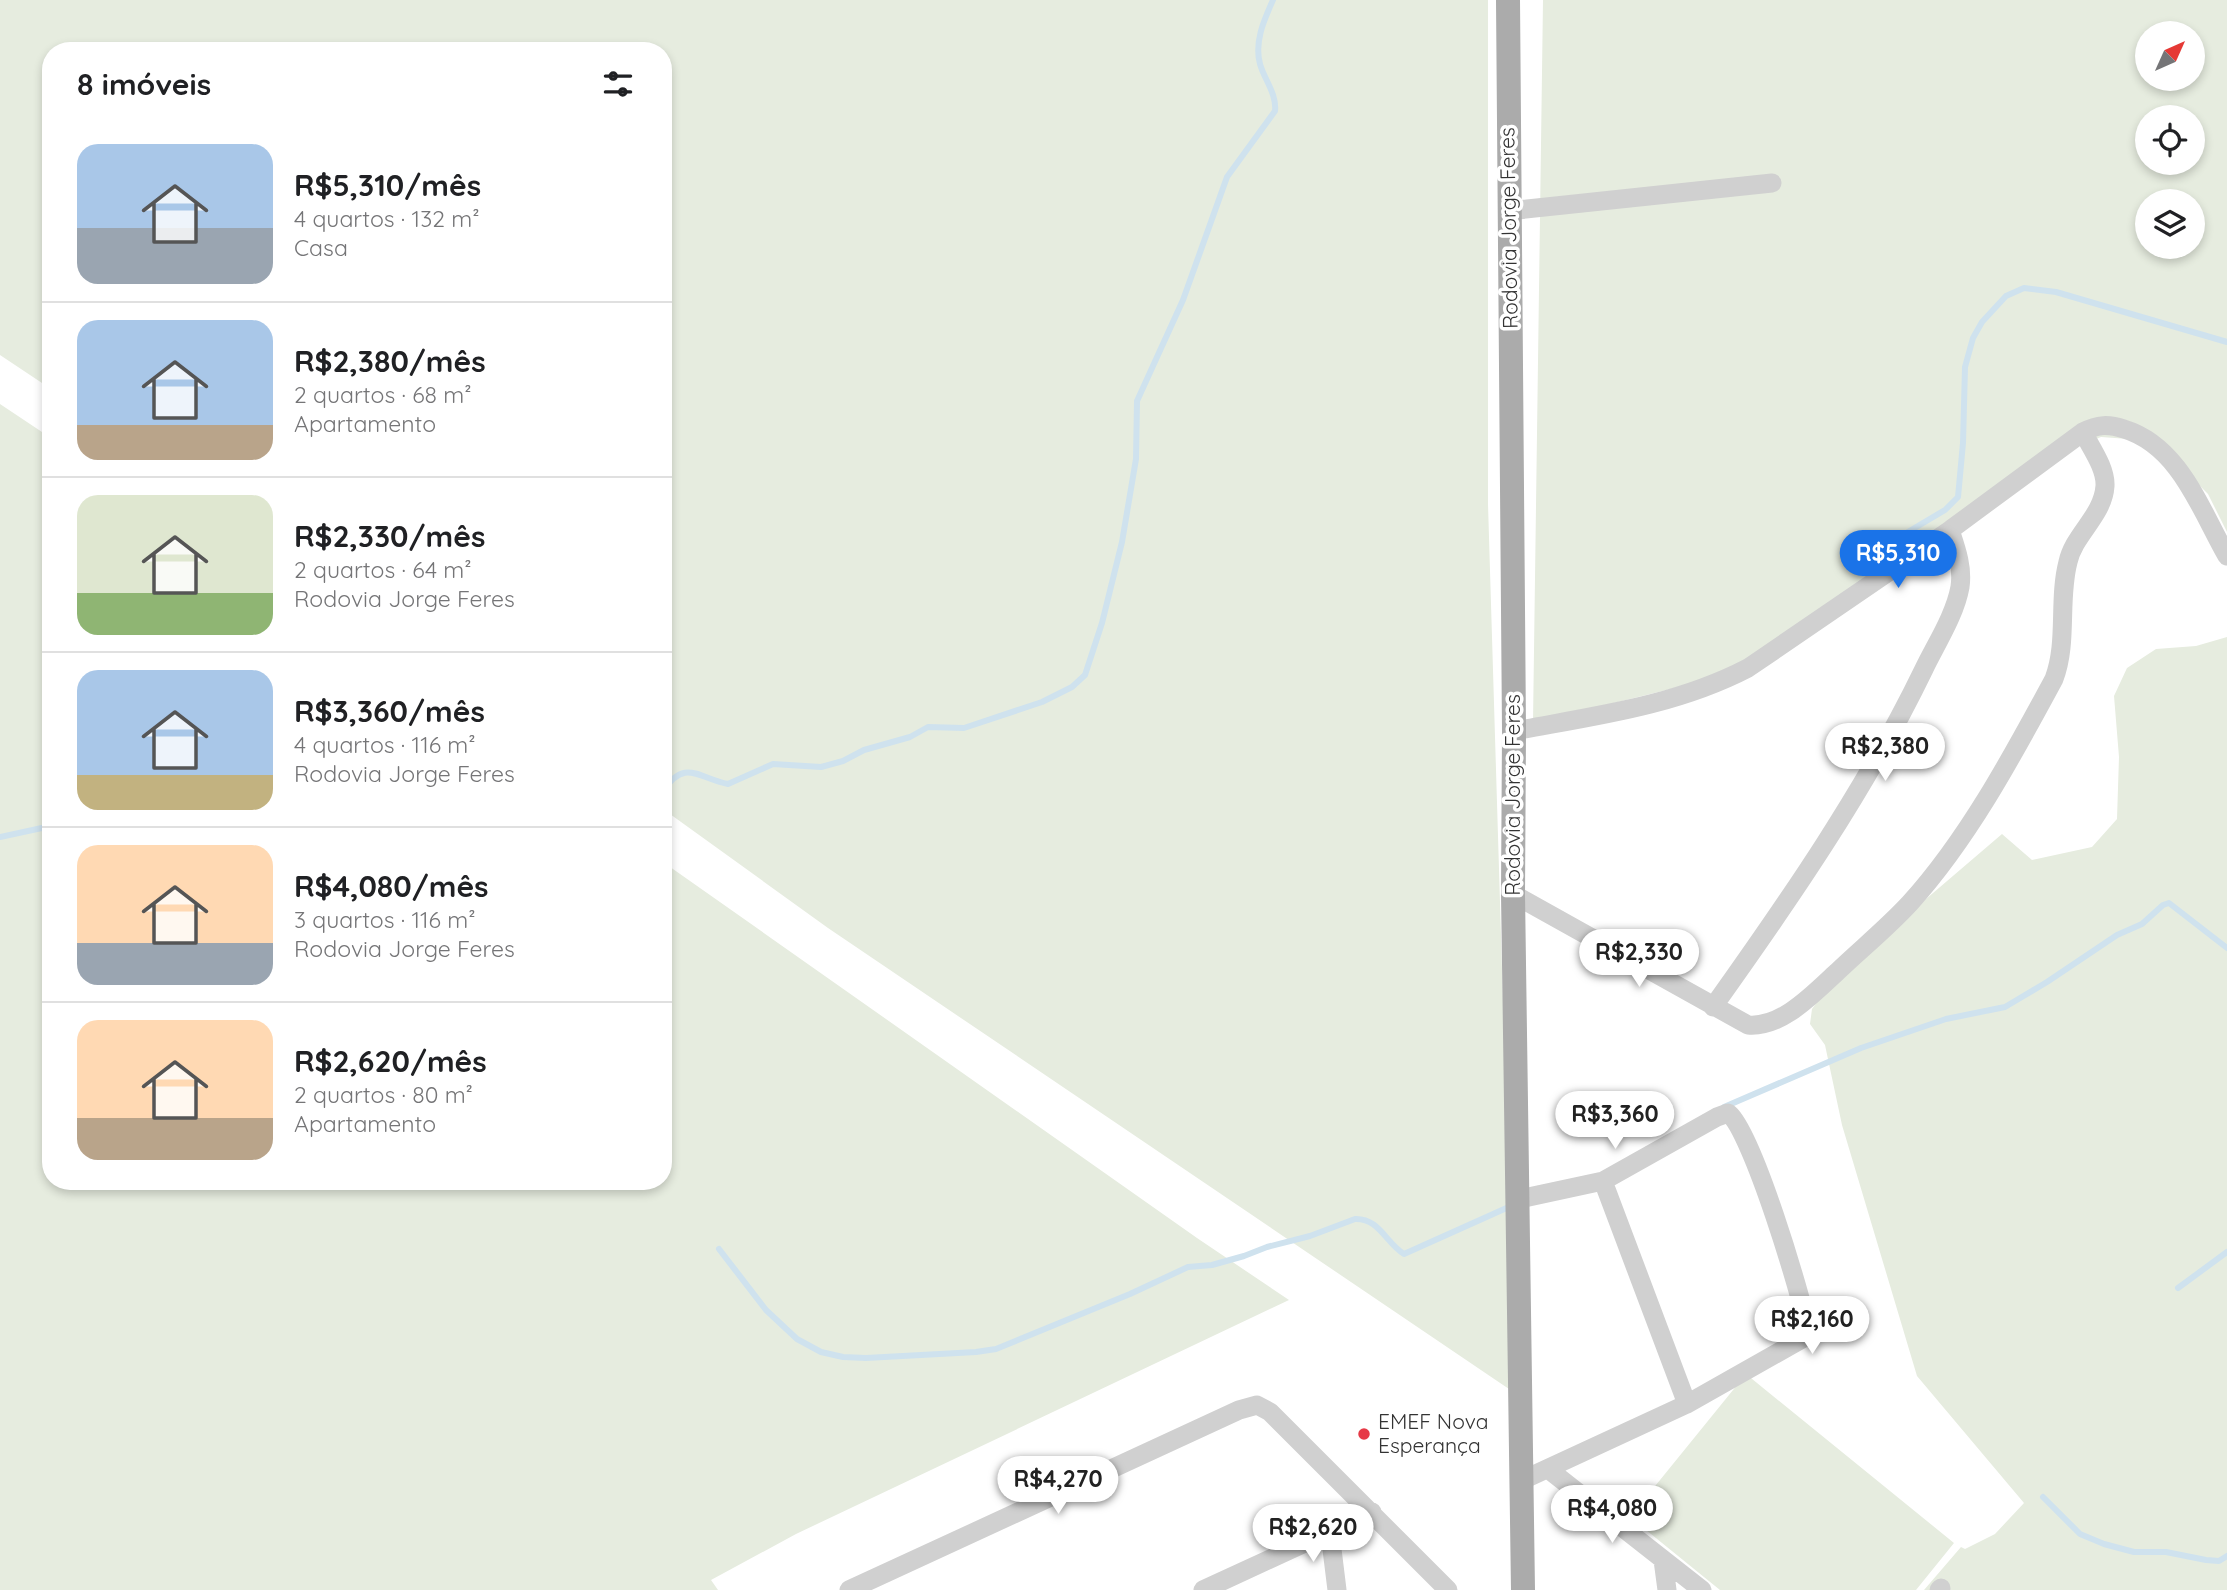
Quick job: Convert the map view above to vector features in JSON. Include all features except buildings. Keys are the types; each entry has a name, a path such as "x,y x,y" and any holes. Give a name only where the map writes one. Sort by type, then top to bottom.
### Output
{"main road":[{"name":"Rodovia Jorge Feres","path":"1508,0 1513,894 1523,1590"}],"street":[{"path":"1508,211 1772,183"},
{"path":"1514,731 1663,702 1696,692 1748,668 1950,530 2096,425 2112,425 2131,431 2152,443 2169,458 2227,556"},
{"path":"1513,894 1748,1025 1755,1026 1775,1020 1804,1002 1909,905 1953,850 2057,670 2068,560 2073,547 2099,507 2105,484 2102,470 2083,432"},
{"path":"1713,1007 1794,892 1902,713 1960,589 1959,558 1950,530"},
{"path":"1519,1199 1603,1181 1728,1113 1740,1129 1759,1171 1791,1267 1808,1331 1802,1339 1687,1404 1523,1480"},
{"path":"1603,1181 1687,1404"},
{"path":"857,1589 1257,1405 1270,1412 1448,1590"},
{"path":"1548,1469 1702,1590"},
{"path":"1203,1590 1372,1512"},
{"path":"1330,1533 1336,1590"},
{"path":"1663,1560 1667,1590"}],"shaded area":[{"path":"0,0 1488,0 1488,504 1510,1234 1509,1389 828,928 672,815 672,42 42,42 42,383 0,355"},
{"path":"1543,0 2227,0 2227,532 2208,494 2176,462 2142,440 2101,437 2074,448 1731,674 1533,723"},
{"path":"0,404 42,432 42,1190 672,1190 672,868 1289,1300 796,1534 711,1580 718,1590 0,1590"},
{"path":"2227,637 2227,1590 1924,1590 1961,1547 1965,1549 1995,1534 2024,1503 1917,1376 1842,1125 1825,1045 1810,1024 1812,1009 1836,976 2002,834 2032,860 2092,847 2117,819 2119,757 2114,696 2127,668 2156,649 2196,646"},
{"path":"1746,1374 1954,1543 1916,1590 1720,1590 1630,1517"}],"waterway":[{"path":"672,780 678,775 692,773 728,784 773,764 821,767 843,761 864,750 910,737 928,727 964,728 1042,702 1072,687 1085,675 1102,623 1122,542 1136,459 1137,401 1183,300 1227,177 1275,111 1272,93 1258,56 1263,23 1273,0"},
{"path":"1891,542 1945,510 1958,497 1965,367 1973,338 1982,322 2006,296 2024,288 2056,292 2227,342"},
{"path":"0,837 42,828"},
{"path":"1724,1107 1861,1048 1946,1019 2005,1007 2117,935 2142,924 2163,905 2169,903 2227,948"},
{"path":"719,1249 766,1310 797,1339 821,1352 866,1358 996,1349 1188,1267 1212,1265 1244,1256 1355,1219 1370,1222 1404,1254 1511,1206"},
{"path":"2178,1288 2227,1252"},
{"path":"2043,1497 2080,1534 2104,1544 2134,1552 2166,1552 2206,1560 2219,1561 2227,1556"}],"place":[{"name":"EMEF Nova Esperança","path":"1364,1434"}]}
